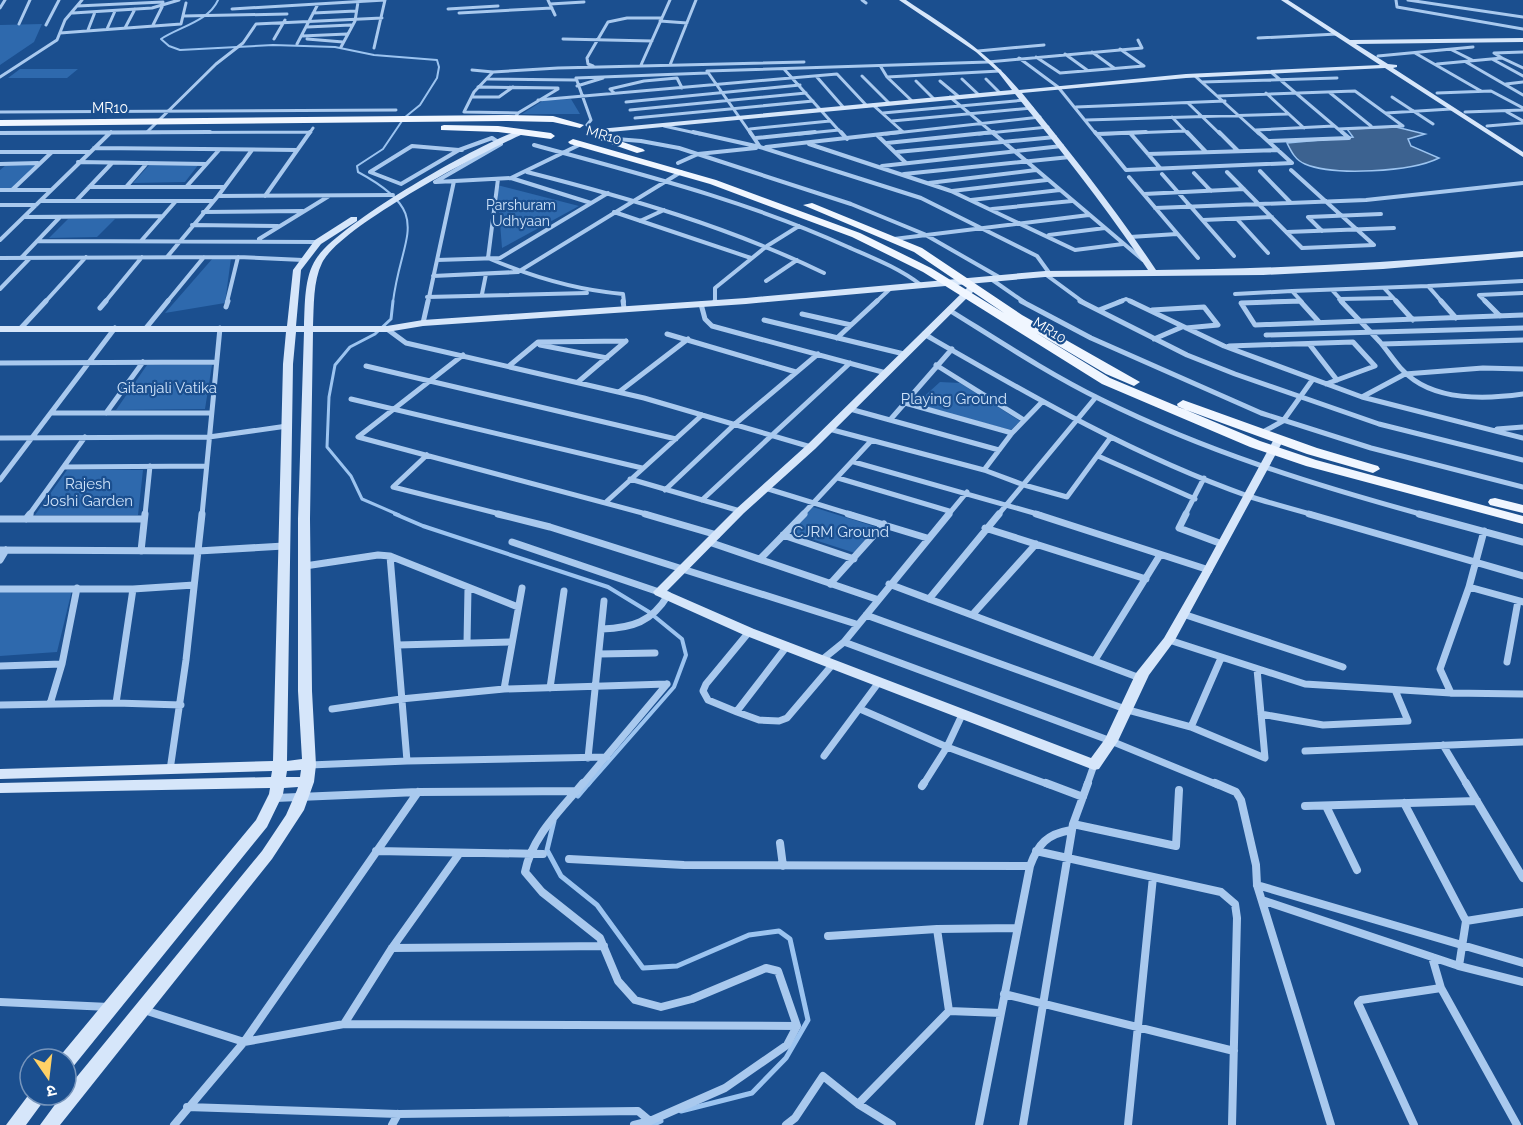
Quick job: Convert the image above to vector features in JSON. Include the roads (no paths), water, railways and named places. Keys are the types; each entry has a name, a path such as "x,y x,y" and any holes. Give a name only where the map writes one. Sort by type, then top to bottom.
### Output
{"main road":[{"name":"MR10","path":"2,130 111,131 397,114 421,118 514,116 553,119 583,125 600,135 856,235 903,257 946,283 967,287 1110,371 1167,397 1261,433 1276,445 1523,509"},
{"path":"496,136 514,116"},
{"path":"583,125 556,129 566,141 585,141 600,135"},
{"name":"MR10","path":"2,130 413,128 496,136 516,131 680,167 832,213 918,250 967,287 1106,381 1276,445 1523,520"}],"street":[{"path":"0,8 5,0"},
{"path":"19,24 30,0"},
{"path":"46,25 58,0"},
{"path":"0,77 53,44 65,20 82,0"},
{"path":"73,13 135,9 164,5 179,0"},
{"path":"260,8 265,0"},
{"path":"274,39 294,0"},
{"path":"232,9 385,0 374,48"},
{"path":"496,0 499,8"},
{"path":"641,65 670,0"},
{"path":"670,65 696,0"},
{"path":"862,0 866,3"},
{"path":"902,0 978,51 1000,71 1048,127 1151,268"},
{"path":"1284,0 1337,34 1354,42 1386,67 1523,156"},
{"path":"1291,0 1523,149"},
{"path":"1396,0 1397,7 1523,29"},
{"path":"1408,0 1523,17"},
{"path":"1445,0 1454,6"},
{"path":"76,6 155,2 164,5"},
{"path":"340,46 355,21 358,2"},
{"path":"459,13 584,2"},
{"path":"60,33 181,24 186,3"},
{"path":"297,44 318,4"},
{"path":"550,4 555,15"},
{"path":"153,25 164,5"},
{"path":"448,9 499,8"},
{"path":"125,27 135,9"},
{"path":"107,29 115,11"},
{"path":"313,13 356,11"},
{"path":"87,30 95,12"},
{"path":"1498,13 1523,12"},
{"path":"183,16 287,14"},
{"path":"151,128 216,64 243,42 256,24 382,18"},
{"path":"596,67 586,61 612,20 661,20 687,23"},
{"path":"159,32 162,25"},
{"path":"307,27 351,25"},
{"path":"301,37 347,34"},
{"path":"1258,38 1337,34"},
{"path":"301,37 343,42"},
{"path":"563,39 651,41"},
{"path":"1354,42 1523,39"},
{"path":"488,79 576,80 576,78 612,75 988,62 1142,48 1138,40"},
{"path":"978,51 1044,45"},
{"path":"1378,56 1473,47"},
{"path":"1036,56 1060,73 1144,66 1120,49"},
{"path":"1451,50 1473,61"},
{"path":"1092,52 1114,68"},
{"path":"1523,52 1494,53 1523,68"},
{"path":"1414,53 1481,91"},
{"path":"1065,54 1088,70"},
{"path":"1019,58 1058,87 1126,170 1292,163 1195,76"},
{"path":"1437,64 1502,58"},
{"path":"1491,59 1523,76"},
{"path":"1466,61 1523,95"},
{"path":"472,70 493,72 641,65 804,62"},
{"path":"881,66 887,77 912,101"},
{"path":"600,135 644,128 1058,87 1195,76 1395,66"},
{"path":"784,69 847,139"},
{"path":"887,77 1000,71"},
{"path":"478,87 558,88 514,116 464,112 478,87 493,72"},
{"path":"707,72 750,129 760,147"},
{"path":"1269,141 1349,138 1271,72"},
{"path":"741,74 746,82"},
{"path":"538,100 837,74 902,131"},
{"path":"577,86 612,75"},
{"path":"816,76 844,108"},
{"path":"862,76 889,103"},
{"path":"614,93 610,89 644,81 677,78 682,87"},
{"path":"1202,82 1337,78"},
{"path":"962,79 979,94"},
{"path":"986,79 1000,93"},
{"path":"576,80 591,120 583,125"},
{"path":"644,81 650,91"},
{"path":"915,81 934,99"},
{"path":"940,81 958,96"},
{"path":"1505,84 1523,82"},
{"path":"626,102 800,85"},
{"path":"472,97 499,97 514,87"},
{"path":"1218,96 1355,91 1403,126 1256,130"},
{"path":"1437,93 1493,91 1523,109"},
{"path":"1329,92 1371,127"},
{"path":"621,93 635,118 644,128"},
{"path":"630,110 806,93"},
{"path":"1266,93 1304,128"},
{"path":"950,97 1151,268"},
{"path":"1392,97 1433,124"},
{"path":"883,113 1025,100"},
{"path":"635,118 813,101"},
{"path":"1076,107 1225,101"},
{"path":"1188,103 1238,151"},
{"path":"891,121 1032,108"},
{"path":"1385,113 1451,109"},
{"path":"1466,112 1523,109"},
{"path":"0,112 168,111 397,114"},
{"path":"1506,111 1523,122"},
{"path":"1086,120 1288,114"},
{"path":"433,276 518,272 666,181 698,154 1040,117"},
{"path":"1172,117 1206,152"},
{"path":"750,129 830,121"},
{"path":"1488,126 1523,122"},
{"path":"664,126 760,147 912,195 1037,256 1047,274 1060,288 1188,355 1298,398 1379,424 1523,460"},
{"path":"886,143 1048,127"},
{"path":"265,196 312,130"},
{"path":"756,138 839,130"},
{"path":"0,240 111,131"},
{"path":"1097,134 1185,131"},
{"path":"1130,133 1160,168"},
{"path":"600,135 626,138 698,154 835,198 950,246 995,278 1012,296 1105,345 1210,392 1283,421 1366,446 1523,487"},
{"path":"877,135 906,163"},
{"path":"462,150 412,146 369,172 400,184 462,150 477,141 496,136"},
{"path":"496,136 501,144 435,182 511,178 563,153 566,141"},
{"path":"78,1047 262,823 274,798 280,767 288,364 297,270 318,242 496,136"},
{"path":"897,152 1055,137"},
{"path":"806,143 951,191 1075,250 1122,244"},
{"path":"534,145 666,181 799,226 906,273 921,285"},
{"path":"878,166 1062,146"},
{"path":"186,186 219,150"},
{"path":"167,257 218,196 252,150"},
{"path":"0,152 297,150"},
{"path":"1148,154 1278,150"},
{"path":"12,190 52,152"},
{"path":"901,174 1070,157"},
{"path":"78,162 206,164"},
{"path":"1,165 38,163"},
{"path":"76,201 112,163"},
{"path":"126,187 147,163"},
{"path":"927,183 1036,170"},
{"path":"1227,172 1302,248 1374,245 1291,170"},
{"path":"1260,171 1290,202"},
{"path":"527,172 665,210 766,246 824,273"},
{"path":"1194,173 1211,191"},
{"path":"1162,174 1234,256"},
{"path":"1129,177 1198,258"},
{"path":"511,178 591,203"},
{"path":"489,258 498,179"},
{"path":"951,191 1047,180"},
{"path":"423,322 454,181"},
{"path":"1155,208 1427,195 1523,183"},
{"path":"89,187 224,187"},
{"path":"1144,194 1244,189"},
{"path":"0,190 51,190"},
{"path":"971,200 1060,190"},
{"path":"437,260 500,258 608,193"},
{"path":"218,196 331,194 393,196"},
{"path":"258,240 331,194"},
{"path":"49,1125 267,855 288,824 307,782 309,765 306,709 303,451 312,292 319,259 333,244 393,196"},
{"path":"0,205 76,201 213,201"},
{"path":"141,242 176,201"},
{"path":"992,210 1072,201"},
{"path":"639,221 665,210"},
{"path":"203,212 303,211"},
{"path":"614,212 752,258"},
{"path":"1322,231 1308,217 1381,214"},
{"path":"894,239 1089,215"},
{"path":"24,217 163,216"},
{"path":"21,258 60,217"},
{"path":"1203,220 1272,217"},
{"path":"1237,219 1268,253"},
{"path":"192,225 278,226"},
{"path":"715,303 715,288 766,246 799,226"},
{"path":"1047,235 1105,228"},
{"path":"1287,232 1394,228"},
{"path":"1130,237 1177,234"},
{"path":"37,241 318,242"},
{"path":"602,629 638,626 663,598 683,568 740,511 812,447 949,310 967,287 995,278 1047,274 1151,268 1263,272 1383,266 1523,254"},
{"path":"20,329 86,257"},
{"path":"100,308 142,257"},
{"path":"146,328 204,257"},
{"path":"0,258 238,257 303,260"},
{"path":"226,307 238,257"},
{"path":"0,289 30,258"},
{"path":"489,258 518,272 593,292"},
{"path":"766,281 797,260"},
{"path":"482,294 486,274"},
{"path":"1235,294 1523,281"},
{"path":"0,329 387,329 423,322 715,303 946,283"},
{"path":"1466,284 1500,316"},
{"path":"1428,286 1456,318"},
{"path":"837,338 892,287"},
{"path":"1384,288 1413,320"},
{"path":"1332,290 1382,344 1405,374 1438,390 1460,396 1491,399 1523,394"},
{"path":"1292,291 1319,322"},
{"path":"427,297 482,294 560,295 593,292 622,294 624,308"},
{"path":"1479,295 1523,293"},
{"path":"1339,298 1392,298"},
{"path":"1099,310 1126,299 1224,346 1362,397 1523,438"},
{"path":"1300,301 1241,303 1255,325 1523,315"},
{"path":"701,304 705,319 712,326 886,373"},
{"path":"1149,310 1204,307 1218,325 1184,327 1155,339"},
{"path":"949,310 1096,397 1178,434 1264,467 1351,496 1523,542"},
{"path":"802,314 851,325"},
{"path":"764,320 904,354"},
{"path":"0,480 116,328"},
{"path":"170,770 181,705 220,328"},
{"path":"1266,335 1523,328"},
{"path":"387,329 406,343 619,392 812,447"},
{"path":"667,334 796,372"},
{"path":"924,334 1042,402 1111,437 1248,496 1523,576"},
{"path":"619,392 688,339"},
{"path":"1382,344 1523,340"},
{"path":"509,366 538,342 626,341 578,382"},
{"path":"1224,346 1353,342 1375,366 1326,384"},
{"path":"536,344 607,358"},
{"path":"1310,345 1337,380"},
{"path":"890,420 936,365 952,350"},
{"path":"665,490 735,424 818,354"},
{"path":"463,355 358,437 606,502 713,538 760,559 876,599"},
{"path":"106,413 143,362"},
{"path":"0,363 216,362"},
{"path":"702,500 850,363"},
{"path":"936,365 1024,420"},
{"path":"366,366 676,440"},
{"path":"1362,397 1405,374 1523,369"},
{"path":"1261,433 1283,421 1313,379"},
{"path":"929,599 985,528 1024,485 1096,397"},
{"path":"351,399 642,468"},
{"path":"984,470 1012,433 1042,402"},
{"path":"905,404 1012,433"},
{"path":"849,409 999,450"},
{"path":"51,413 211,412"},
{"path":"606,502 702,415"},
{"path":"0,438 208,437 286,426"},
{"path":"1485,428 1523,427"},
{"path":"829,429 984,470 1024,485 1067,497 1111,437"},
{"path":"26,519 86,437"},
{"path":"760,559 854,462 871,441"},
{"path":"1023,1125 1072,827 1094,765 1111,741 1128,710 1140,678 1169,640 1209,570 1276,445"},
{"path":"427,455 393,487 549,527 856,624"},
{"path":"1098,456 1195,499"},
{"path":"854,462 967,492 1209,570"},
{"path":"64,467 206,465"},
{"path":"141,551 150,466"},
{"path":"0,467 10,467"},
{"path":"838,478 949,511"},
{"path":"1204,478 1179,528 1222,544"},
{"path":"630,479 740,511"},
{"path":"765,488 927,538"},
{"path":"749,632 706,684 703,691 708,700 766,722 781,722 788,718 828,661 888,584 967,492"},
{"path":"0,519 144,519"},
{"path":"830,584 884,524"},
{"path":"985,528 1146,579"},
{"path":"1451,693 1440,669 1469,587 1484,531"},
{"path":"783,535 854,559"},
{"path":"512,542 828,661 1094,765"},
{"path":"973,614 1036,544"},
{"path":"0,560 3,550 198,551 284,546"},
{"path":"305,566 378,555 390,556 518,607"},
{"path":"1095,660 1160,555"},
{"path":"390,556 407,760"},
{"path":"888,584 1140,678"},
{"path":"0,588 133,589 194,585"},
{"path":"1469,587 1521,602 1507,662"},
{"path":"50,704 62,664 77,588"},
{"path":"467,644 468,588"},
{"path":"504,689 522,588"},
{"path":"116,703 133,589"},
{"path":"550,688 564,591"},
{"path":"588,758 604,601"},
{"path":"1183,614 1343,667"},
{"path":"866,615 1128,710 1191,727 1265,758 1257,669"},
{"path":"1169,640 1305,684 1451,693 1523,694"},
{"path":"398,645 511,642"},
{"path":"844,642 1111,741 1236,792 1241,801 1254,855 1257,885 1331,1125"},
{"path":"737,711 787,646"},
{"path":"600,654 655,653"},
{"path":"1191,727 1221,658"},
{"path":"0,666 62,664"},
{"path":"824,756 879,682"},
{"path":"332,709 401,699 504,689 667,684 607,758 543,831 531,852 525,872 542,892 600,938 618,981 635,1000 661,1007 692,999 766,968 778,971 796,1026 787,1045 725,1088 650,1121 634,1125"},
{"path":"1261,714 1323,724 1405,722 1408,719 1395,690"},
{"path":"0,705 116,703 181,705"},
{"path":"860,709 947,747 1083,797"},
{"path":"922,786 947,747 962,715"},
{"path":"1305,751 1522,743"},
{"path":"1443,745 1523,878"},
{"path":"0,774 280,767 407,760 607,758"},
{"path":"0,788 307,782"},
{"path":"979,1125 1017,928 1035,850 1049,834 1072,827 1176,846 1179,790"},
{"path":"274,798 418,792 577,791"},
{"path":"174,1125 244,1042 418,792"},
{"path":"1305,806 1477,801"},
{"path":"1404,803 1466,921 1458,966"},
{"path":"1326,807 1357,870"},
{"path":"780,843 783,866"},
{"path":"1035,850 1221,891 1235,904 1237,918 1232,1125"},
{"path":"376,851 459,854 531,852 543,855"},
{"path":"344,1024 392,948 459,854"},
{"path":"569,859 644,866 969,864 1030,866"},
{"path":"1128,1125 1153,877"},
{"path":"1257,885 1462,947 1523,963"},
{"path":"1262,900 1458,966 1523,982"},
{"path":"1466,921 1523,912"},
{"path":"828,936 937,929 1017,928"},
{"path":"937,929 949,1011"},
{"path":"392,948 604,946"},
{"path":"1432,957 1441,988 1517,1125"},
{"path":"1414,1125 1358,1003 1361,1000 1441,988"},
{"path":"1004,994 1234,1051"},
{"path":"0,1002 110,1007"},
{"path":"141,1009 244,1042 344,1024 796,1026"},
{"path":"858,1104 949,1011 1001,1012"},
{"path":"786,1125 795,1118 824,1076 858,1104 892,1125"},
{"path":"15,1125 29,1107"},
{"path":"187,1107 398,1114 638,1111 650,1121"},
{"path":"392,1125 398,1114"}],"waterway":[{"path":"218,0 214,7 201,18 161,39 169,46 180,50 273,45 335,47 374,55 437,60 439,67 437,78 420,105 404,118 383,149 357,166 358,172 398,200 405,214 408,227 406,242 393,302"},
{"path":"393,301 391,319 375,334 350,347 335,365 329,397 327,447 351,476 362,499 399,515"},
{"path":"395,514 423,526 608,587 649,612 682,639 686,655 674,687 588,785"},
{"path":"578,796 589,783"},
{"path":"554,821 547,850 561,876 597,905 643,968 677,966 749,935 779,931 790,939 808,1020 786,1058 752,1093 681,1111"},
{"path":"652,1125 661,1121"}],"park label":[{"name":"Parshuram Udhyaan","path":"521,214"},
{"name":"Gitanjali Vatika","path":"167,388"},
{"name":"Playing Ground","path":"954,399"},
{"name":"Rajesh Joshi Garden","path":"88,492"},
{"name":"CJRM Ground","path":"841,532"}]}
